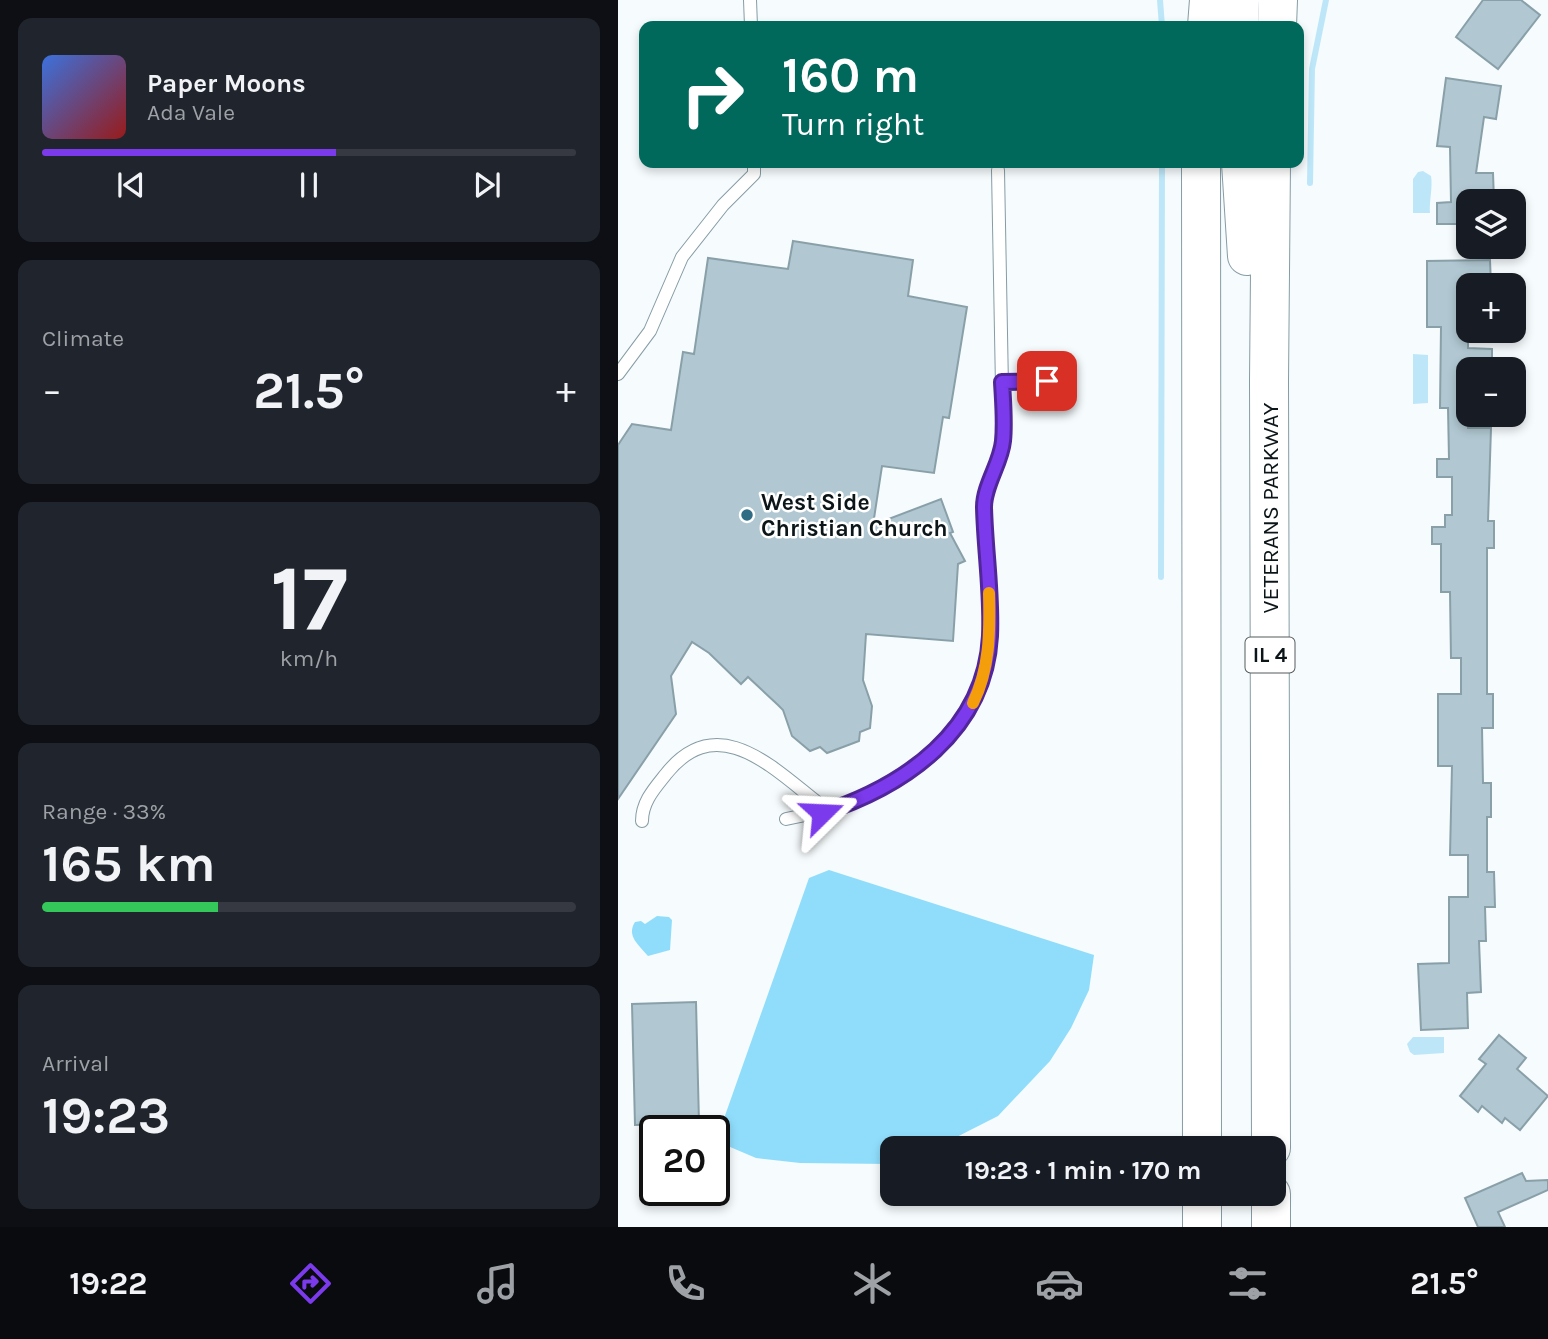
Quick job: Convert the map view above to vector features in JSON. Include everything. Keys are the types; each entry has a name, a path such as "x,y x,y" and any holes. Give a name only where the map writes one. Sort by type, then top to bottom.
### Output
{"highway":[{"path":"1207,21 1209,0"},
{"path":"1239,21 1240,0"},
{"path":"1277,21 1278,0"},
{"path":"1295,21 1296,0"},
{"path":"1201,168 1202,1136"},
{"path":"1240,168 1252,309 1257,345 1269,381"},
{"name":"VETERANS PARKWAY","path":"1271,168 1271,1136"},
{"path":"1270,218 1288,179 1289,168"},
{"path":"1202,1206 1202,1227"},
{"path":"1271,1206 1271,1227"}],"lane":[{"path":"750,0 751,21"},
{"path":"618,374 650,331 682,257 723,205 754,174 754,168"},
{"path":"786,819 822,813 883,787 936,752 964,718 982,683 990,636 984,504 1003,442 998,170"},
{"path":"1002,382 1047,381"},
{"path":"642,821 644,803 677,761 705,746 718,744 742,749 758,757 818,803 822,813"}],"shaded area":[{"path":"1423,171 1431,176 1430,213 1413,213 1413,179 1418,172"},
{"path":"1413,354 1428,355 1428,403 1413,404"},
{"path":"829,870 1094,955 1089,990 1071,1028 1050,1061 998,1116 959,1136 880,1136 880,1164 800,1163 756,1158 730,1147 730,1115 725,1115 809,878"},
{"path":"657,916 669,917 672,920 670,950 648,956 635,940 633,927 635,922 641,921 645,924"},
{"path":"1413,1037 1444,1037 1444,1053 1414,1055 1407,1044"}],"building":[{"path":"1483,0 1521,0 1540,15 1498,69 1456,37"},
{"path":"1446,78 1501,86 1496,119 1484,117 1476,173 1493,173 1494,189 1456,189 1456,224 1437,224 1437,203 1451,202 1450,147 1437,146"},
{"path":"793,241 913,260 908,296 967,307 949,418 943,417 934,473 882,466 873,525 941,499 953,532 950,533 965,561 958,564 953,641 866,634 863,680 872,706 870,728 860,732 859,741 827,753 820,747 810,751 792,736 783,710 748,677 741,684 709,653 692,642 671,676 676,714 618,799 618,445 632,424 671,430 683,352 694,354 708,258 788,269"},
{"path":"1490,260 1491,273 1456,273 1456,343 1468,343 1468,348 1492,349 1492,357 1456,357 1456,427 1491,428 1488,521 1494,521 1494,548 1487,548 1487,694 1493,694 1493,728 1482,728 1483,783 1491,783 1491,817 1487,817 1487,872 1494,872 1495,907 1485,907 1486,941 1479,941 1481,992 1467,993 1468,1028 1421,1030 1418,964 1449,963 1449,897 1468,897 1468,855 1450,855 1452,766 1438,766 1438,694 1461,694 1461,658 1451,658 1450,592 1441,592 1441,544 1432,544 1432,527 1445,527 1445,515 1452,515 1452,477 1437,477 1437,459 1449,459 1448,408 1440,408 1441,327 1427,327 1427,261"},
{"path":"696,1002 699,1115 639,1115 639,1125 635,1125 632,1004"},
{"path":"1499,1035 1526,1058 1517,1069 1548,1096 1520,1130 1505,1118 1502,1123 1482,1106 1478,1112 1460,1096 1486,1064 1479,1059"},
{"path":"1522,1173 1526,1181 1548,1180 1548,1190 1498,1212 1505,1227 1478,1227 1465,1198"}],"waterway":[{"path":"1160,0 1162,21"},
{"path":"1310,183 1312,69 1326,0"},
{"path":"1161,577 1162,168"}],"slow traffic":[{"path":"973,703 987,663 990,636 989,593"}],"place":[{"name":"West Side Christian Church","path":"747,515"}],"route":[{"path":"822,813 883,787 928,759 950,736 974,701 987,663 990,636 988,544 984,504 1003,442 1002,382 1047,381"}]}
